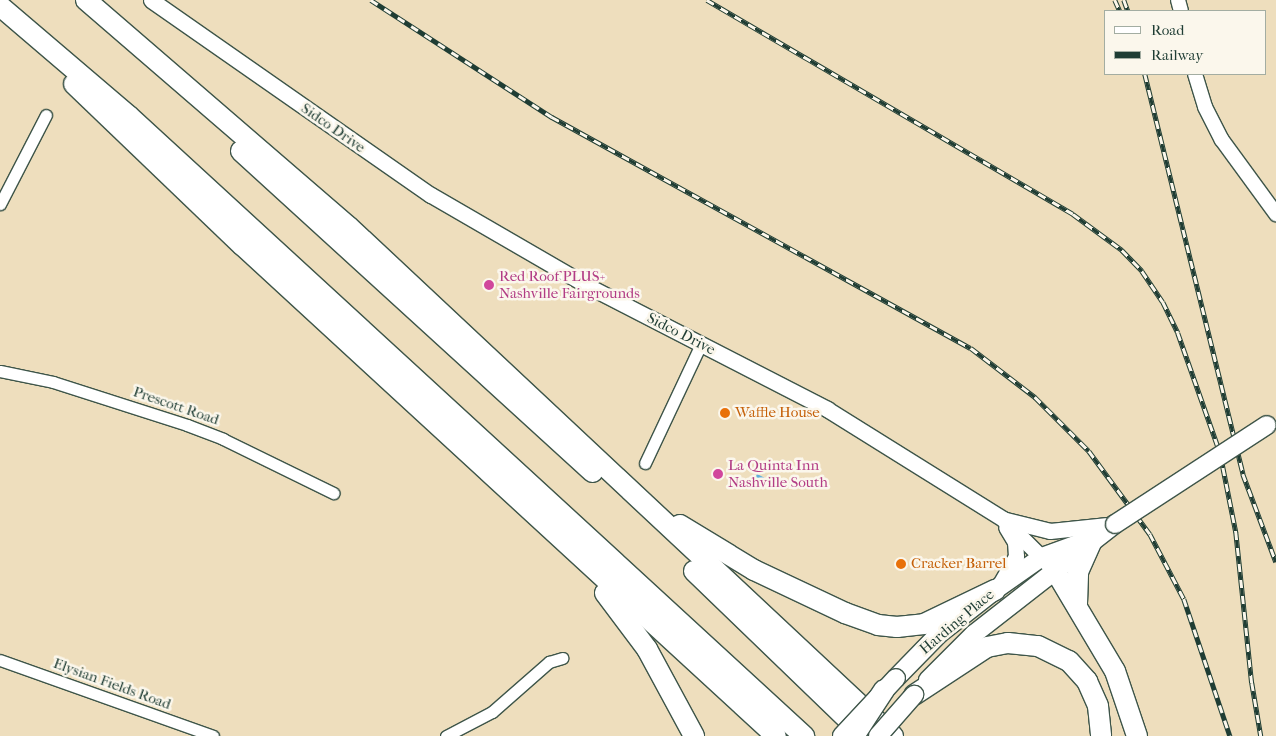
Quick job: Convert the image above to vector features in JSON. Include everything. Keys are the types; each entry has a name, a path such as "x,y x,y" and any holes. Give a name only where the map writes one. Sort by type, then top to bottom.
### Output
{"highway":[{"path":"69,0 145,62 603,482 865,736"},
{"path":"86,0 348,227 893,736"},
{"path":"0,6 129,116 804,736"},
{"path":"0,15 242,245 776,736"},
{"path":"614,476 711,546 868,623 897,627 924,624 995,590"},
{"path":"548,525 630,624 694,736"},
{"path":"1078,606 1076,579 1091,533"},
{"path":"1056,572 1115,671 1138,736"},
{"path":"914,695 987,647 1008,643 1038,646 1069,661 1086,681 1098,706 1101,736"},
{"path":"854,736 890,684"}],"main road":[{"name":"Sidco Drive","path":"151,0 452,208 521,249 827,409 1000,517 1056,572"},
{"name":"Harding Place","path":"842,736 939,634 995,590 1042,557 1091,533 1115,524 1274,421"},
{"path":"1000,517 1050,531 1091,533"},
{"path":"995,590 1012,566 1016,552 1012,537 1000,517"},
{"name":"Harding Place","path":"878,736 914,695 974,634 1056,572 1091,533"}],"street":[{"path":"1195,75 1205,107 1222,140 1276,214"},
{"path":"0,204 46,115"},
{"path":"645,463 701,344"},
{"name":"Prescott Road","path":"0,371 53,382 214,435 332,494"},
{"path":"446,736 492,712 549,662 562,658"},
{"name":"Elysian Fields Road","path":"0,660 213,736"}],"water":[{"path":"757,474 773,482 769,489 753,481"}],"railway":[{"path":"371,0 552,117 971,348 1035,397 1089,451 1150,534 1184,599 1230,736"},
{"path":"707,0 1073,214 1122,250 1142,271 1163,302 1178,333 1220,452 1236,532 1252,683 1261,736"},
{"path":"1115,0 1120,10"},
{"path":"1124,0 1128,10"},
{"path":"1145,75 1243,474 1276,562"}],"place":[{"name":"Red Roof PLUS+ Nashville Fairgrounds","path":"489,285"},
{"name":"Waffle House","path":"725,413"},
{"name":"La Quinta Inn Nashville South","path":"718,474"},
{"name":"Cracker Barrel","path":"901,564"}]}
